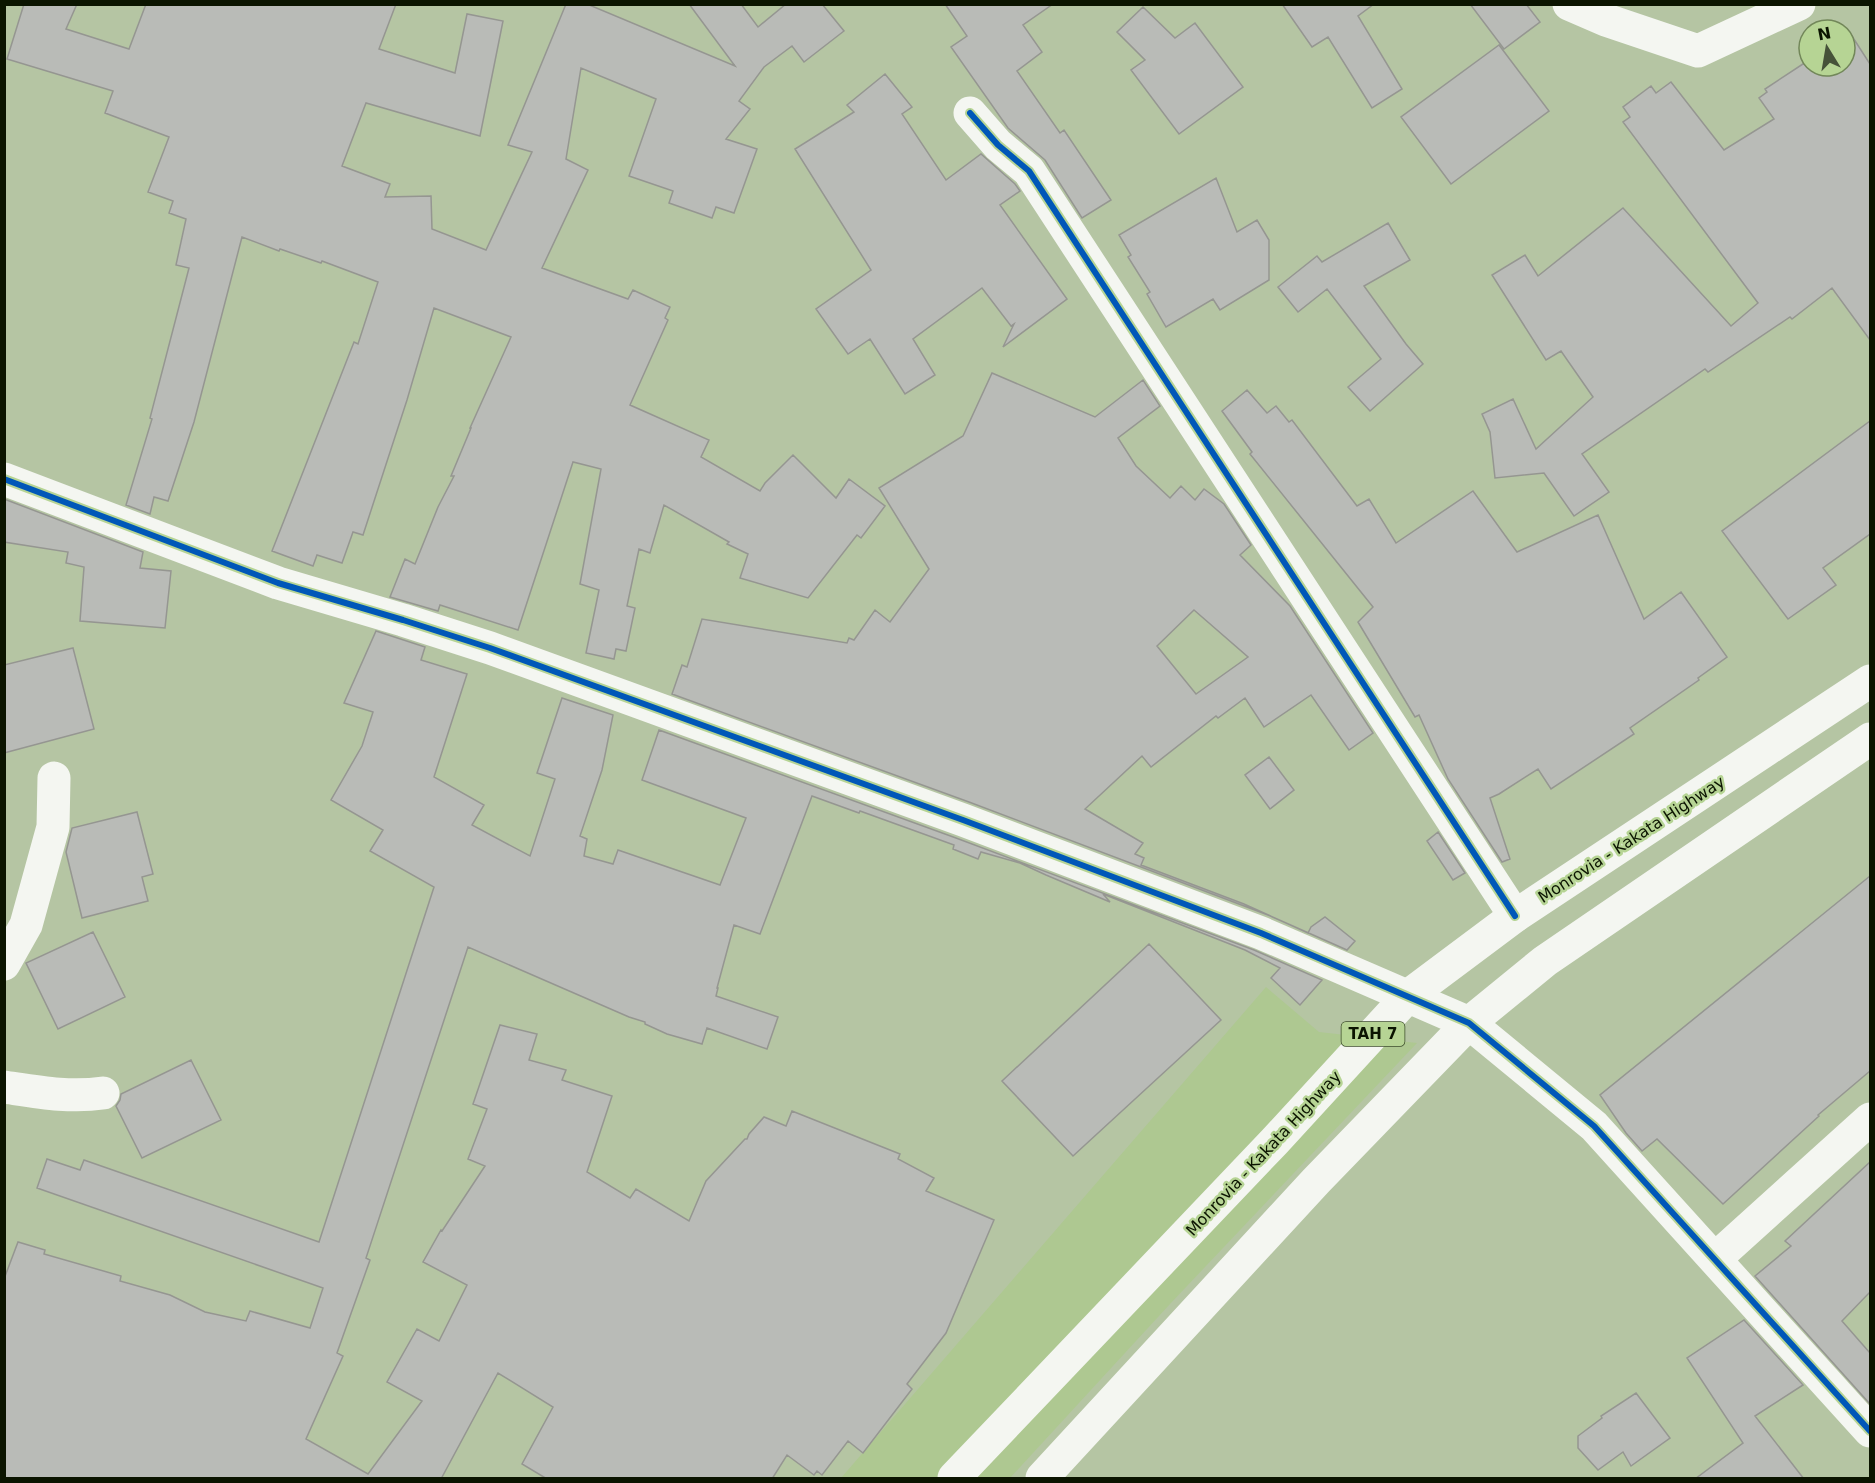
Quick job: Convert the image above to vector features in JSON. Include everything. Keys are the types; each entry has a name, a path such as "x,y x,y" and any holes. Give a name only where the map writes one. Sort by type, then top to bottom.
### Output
{"main road":[{"path":"1569,4 1606,20 1698,51 1799,4"},
{"path":"970,113 998,145 1029,171 1515,916"},
{"path":"4,479 278,583 490,648 952,816 1260,933 1469,1023 1594,1126 1870,1431"},
{"name":"Monrovia - Kakata Highway","path":"954,1479 1274,1142 1408,996 1515,916 1870,681"},
{"path":"1042,1479 1316,1180 1469,1023 1545,961 1870,739"},
{"path":"4,964 27,925 53,827 54,778"},
{"path":"4,1087 55,1095 85,1096 103,1093"},
{"path":"1715,1259 1870,1119"}],"shaded area":[{"path":"1266,987 1319,1032 1417,1043 1170,1304 1010,1478 841,1478"}],"building":[{"path":"24,4 77,4 66,29 129,49 146,4 396,4 379,49 455,73 467,14 503,21 480,136 366,103 342,166 390,184 385,197 431,196 432,229 486,250 532,152 508,145 566,4 587,4 735,66 689,4 741,4 758,27 786,4 822,4 844,31 804,62 792,46 764,67 739,101 750,109 726,139 757,149 734,213 716,207 712,218 669,203 673,191 629,176 656,99 581,68 566,159 588,170 542,268 628,299 633,290 670,307 665,318 668,320 630,405 709,440 701,457 760,491 793,455 836,498 849,479 885,506 861,538 857,535 808,598 740,578 748,554 727,544 729,542 664,505 650,553 639,549 627,606 635,608 626,651 616,649 614,659 586,653 599,590 580,584 601,469 573,462 518,630 440,605 438,611 390,597 405,559 415,564 438,507 454,476 451,476 470,428 511,337 434,308 363,535 353,532 342,563 317,555 313,566 272,551 354,342 358,344 378,282 322,261 321,263 280,249 279,251 242,237 194,422 168,501 154,497 150,514 126,505 152,419 150,418 189,268 176,265 186,219 169,213 173,201 148,192 169,137 105,113 113,91 7,59"},
{"path":"945,4 1053,4 1023,25 1042,52 1017,71 1060,133 1064,130 1111,200 1082,218 1045,160 1008,128 951,47 967,36"},
{"path":"1282,4 1374,4 1358,16 1402,89 1372,108 1328,37 1312,47"},
{"path":"1470,4 1526,4 1540,22 1504,49"},
{"path":"1143,7 1175,38 1195,23 1243,87 1179,134 1131,70 1145,60 1117,32"},
{"path":"1857,44 1870,64 1870,340 1832,288 1792,319 1790,317 1708,372 1705,369 1582,454 1609,492 1574,516 1544,473 1495,478 1490,432 1482,414 1513,399 1536,449 1593,397 1561,351 1546,360 1492,275 1525,255 1538,276 1623,208 1731,326 1758,303 1623,122 1630,117 1623,107 1651,86 1656,93 1671,82 1724,150 1774,119 1759,98 1767,92 1765,89 1797,68 1797,78 1857,78"},
{"path":"1499,45 1549,111 1451,184 1401,117"},
{"path":"885,74 912,107 902,114 946,180 981,154 1015,184 1020,191 1000,205 1067,299 1003,347 1014,324 1011,326 982,288 913,339 935,375 905,394 870,339 848,354 816,309 871,270 795,149 854,112 847,105"},
{"path":"1216,178 1237,232 1257,220 1269,240 1269,280 1220,310 1213,299 1166,327 1147,294 1150,292 1128,257 1131,255 1119,235"},
{"path":"1388,223 1410,260 1364,286 1423,364 1370,411 1348,387 1381,359 1327,289 1298,312 1278,287 1317,256 1322,262"},
{"path":"992,373 1095,417 1143,380 1160,406 1118,438 1136,466 1170,498 1181,486 1195,500 1204,489 1224,504 1251,545 1240,555 1290,606 1373,733 1349,750 1311,695 1264,727 1245,698 1218,718 1216,716 1151,767 1142,756 1085,809 1143,843 1135,854 1144,858 1141,865 1280,920 969,802 672,694 682,665 687,667 702,619 847,643 849,638 854,640 875,610 890,622 929,569 879,488 963,436","holes":["1194,610 1248,657 1196,694 1157,646"]},
{"path":"1247,390 1267,413 1276,406 1289,422 1292,420 1357,506 1369,499 1396,543 1473,491 1517,552 1598,515 1644,619 1681,592 1727,657 1698,678 1699,680 1630,728 1634,734 1551,789 1538,769 1490,798 1510,859 1502,862 1448,779 1419,715 1415,717 1358,622 1373,607 1250,454 1252,452 1222,411"},
{"path":"1870,421 1870,534 1823,568 1836,585 1788,619 1722,531"},
{"path":"4,499 143,552 140,568 171,571 165,628 80,621 84,567 66,563 68,552 4,542"},
{"path":"376,631 425,647 421,660 467,674 434,777 484,805 472,825 530,856 555,779 537,773 562,698 613,715 602,770 580,836 587,839 584,856 613,864 618,850 720,885 746,818 642,780 659,730 956,838 1254,950 1322,980 1300,1005 1271,978 1280,968 1245,950 1103,894 1110,902 1020,863 981,852 978,859 953,849 954,845 812,796 760,934 734,925 717,988 716,996 778,1017 767,1049 707,1028 702,1044 667,1034 645,1022 468,947 366,1258 370,1260 337,1353 343,1356 306,1439 368,1474 422,1401 387,1382 417,1329 439,1341 467,1285 423,1262 441,1230 485,1166 468,1159 487,1109 473,1104 500,1025 537,1034 529,1060 566,1070 562,1080 612,1096 587,1172 630,1198 636,1189 689,1221 706,1181 747,1139 764,1117 786,1126 792,1111 900,1154 898,1159 934,1178 926,1191 994,1220 946,1333 907,1384 912,1389 863,1453 848,1441 822,1475 817,1471 814,1475 787,1455 772,1479 547,1479 522,1464 553,1407 498,1373 441,1479 4,1479 4,1279 18,1242 45,1250 44,1254 121,1276 120,1281 170,1295 205,1312 246,1321 250,1311 310,1328 323,1288 37,1188 47,1159 80,1170 84,1160 319,1242 434,887 370,851 383,830 331,800 362,746 373,712 344,703"},
{"path":"73,648 94,729 4,753 4,665"},
{"path":"1269,757 1294,790 1270,809 1245,775"},
{"path":"137,812 153,874 142,877 148,901 82,918 66,852 72,828"},
{"path":"1438,832 1465,873 1453,880 1427,841"},
{"path":"1870,876 1870,1071 1818,1115 1723,1204 1657,1139 1642,1151 1626,1133 1600,1095"},
{"path":"1325,917 1355,941 1347,950 1308,933 1311,927"},
{"path":"93,932 125,997 58,1029 26,963"},
{"path":"1149,944 1221,1020 1073,1156 1002,1081"},
{"path":"191,1060 221,1120 142,1158 116,1106 121,1094"},
{"path":"1870,1162 1870,1292 1842,1321 1870,1353 1870,1404 1755,1276 1791,1246 1785,1241"},
{"path":"1744,1320 1803,1385 1755,1416 1804,1479 1695,1479 1743,1443 1687,1358"},
{"path":"1636,1393 1670,1438 1631,1466 1623,1452 1598,1470 1578,1448 1578,1436 1602,1418 1601,1416"}],"cycle path":[{"path":"970,113 998,145 1029,171 1515,916"},
{"path":"4,479 278,583 490,648 963,820 1261,933 1469,1023 1594,1126 1870,1431"}]}
